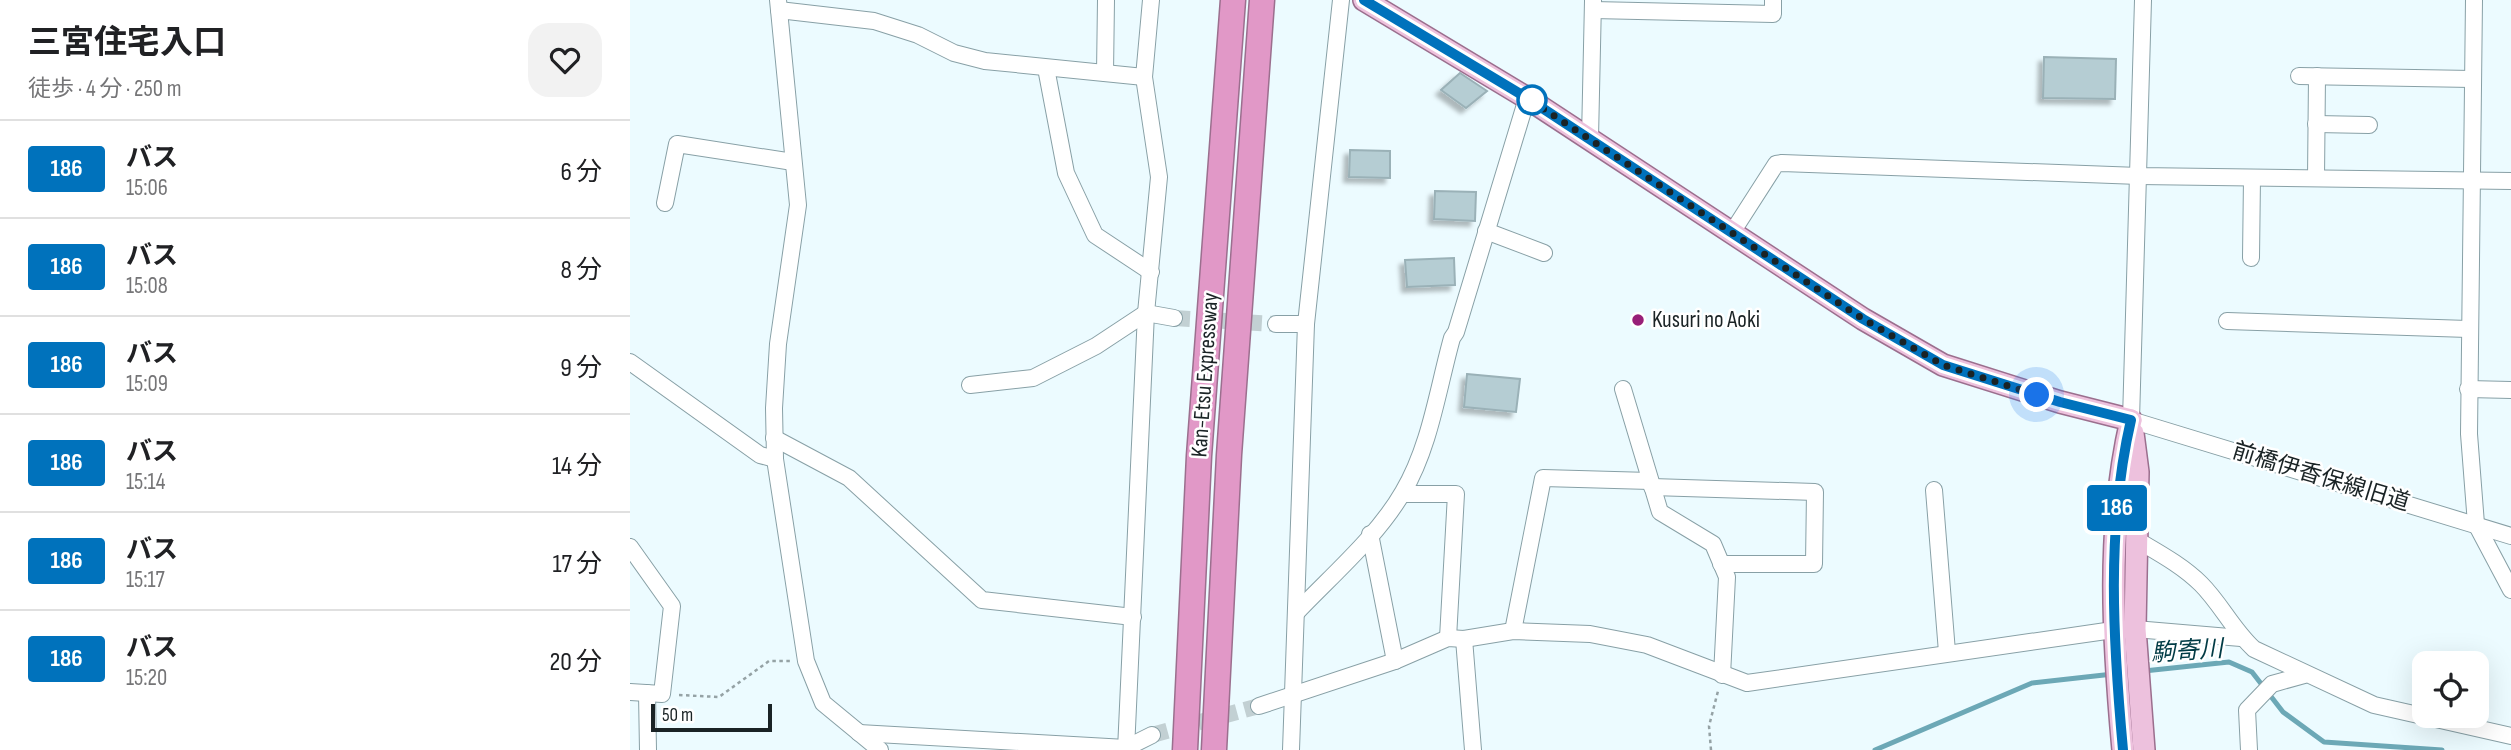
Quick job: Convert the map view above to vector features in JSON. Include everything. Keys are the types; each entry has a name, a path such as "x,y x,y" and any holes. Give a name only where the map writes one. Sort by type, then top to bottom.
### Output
{"highway":[{"name":"Kan-Etsu Expressway","path":"1185,750 1199,456 1233,0"},
{"name":"Kan-Etsu Expressway","path":"1214,750 1231,428 1262,0"}],"main road":[{"path":"1364,0 1527,98 1863,319 1943,365 2060,402 2131,420"},
{"path":"2131,420 2138,472 2136,629 2144,750"},
{"path":"2123,750 2113,630 2119,473 2131,420"}],"street":[{"path":"1105,74 1106,0"},
{"path":"1126,749 1146,313 1159,177 1144,77 1151,0"},
{"path":"1291,750 1306,324 1341,0"},
{"path":"1590,138 1593,5 1773,14 1773,0"},
{"path":"2131,420 2143,0"},
{"path":"2474,0 2468,389 2476,524 2511,590"},
{"path":"880,750 823,703 806,661 775,459 778,344 798,205 779,5 874,21 918,35 965,56 1046,68 1144,77"},
{"path":"1046,68 1066,173 1096,235 1151,272"},
{"path":"2299,76 2472,79"},
{"path":"2316,178 2317,76"},
{"path":"1296,613 1370,534 1403,494 1417,464 1452,338 1527,98"},
{"path":"2316,124 2369,125"},
{"path":"665,203 677,144 793,162"},
{"path":"1733,231 1776,164 1782,163 1896,164 2138,176 2511,181"},
{"path":"2251,258 2252,177"},
{"path":"1486,231 1544,253"},
{"path":"971,385 1033,378 1096,346 1146,313 1174,318"},
{"path":"2227,321 2468,329"},
{"path":"1276,324 1306,324"},
{"path":"633,370 760,455 775,459"},
{"path":"1623,389 1660,512 1713,544 1727,577 1722,675"},
{"path":"2468,389 2511,390"},
{"name":"前橋伊香保線旧道","path":"2131,420 2511,536"},
{"path":"774,438 849,478 982,600 1133,617"},
{"path":"1513,631 1544,478 1815,492 1814,564 1721,564"},
{"path":"1934,490 1947,652"},
{"path":"1403,494 1456,494 1456,638 1473,750"},
{"path":"1370,534 1395,661"},
{"path":"2137,540 2202,584 2241,638 2254,649 2304,675 2374,705 2511,736"},
{"path":"630,547 672,606 654,694 648,750"},
{"path":"1259,706 1456,638 1513,631 1590,634 1647,645 1747,683 2113,630 2136,629 2241,638"},
{"path":"2249,750 2248,710 2272,684 2304,675"},
{"path":"630,692 654,694"},
{"path":"859,733 1126,749 1152,736"}],"path":[{"path":"654,694 719,697 769,661 806,661"},
{"path":"1712,750 1709,726 1722,675"}],"building":[{"path":"2044,57 2116,59 2115,99 2043,98"},
{"path":"1460,73 1487,91 1466,108 1441,90"},
{"path":"1350,150 1390,151 1390,178 1349,177"},
{"path":"1435,191 1476,192 1475,221 1434,219"},
{"path":"1454,258 1455,285 1407,287 1405,260"},
{"path":"1467,374 1520,379 1516,412 1464,407"}],"waterway":[{"name":"駒寄川","path":"2144,671 2229,662 2252,672 2283,712 2324,742 2442,750"},
{"name":"駒寄川","path":"1875,750 2032,683 2113,674"}],"tunnel":[{"path":"1174,318 1276,324"},
{"path":"1152,735 1259,706"}],"bus line":[{"name":"186","path":"1364,0 1527,98 1863,319 1943,365 2060,402 2131,420 2119,473 2113,630 2123,750"}],"place":[{"name":"Kusuri no Aoki","path":"1638,320"}],"route":[{"path":"1532,100 1527,98 1863,319 1943,365 2037,395"}]}
